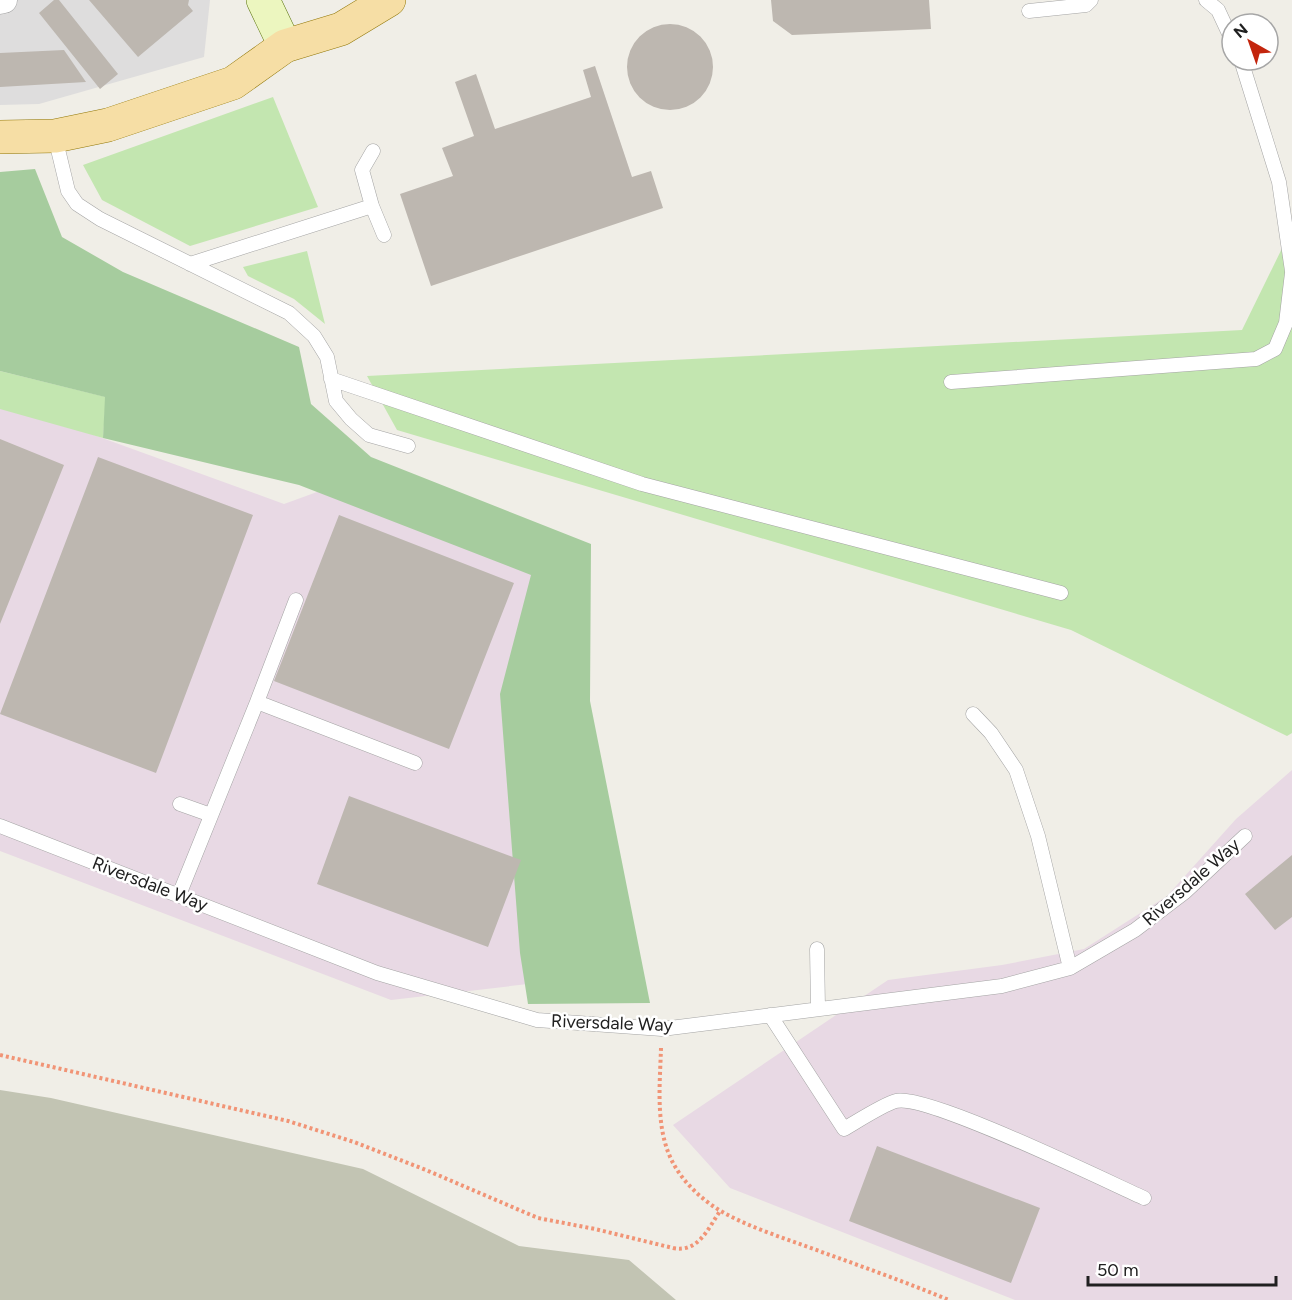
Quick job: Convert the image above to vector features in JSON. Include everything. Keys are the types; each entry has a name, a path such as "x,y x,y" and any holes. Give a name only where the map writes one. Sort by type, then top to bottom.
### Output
{"main road":[{"path":"0,137 55,136 108,125 233,83 285,46 341,28 389,0"}],"street":[{"path":"263,0 285,46"}],"lane":[{"path":"1029,11 1053,4 1086,5 1091,0"},
{"path":"1206,0 1220,14"},
{"path":"951,382 1256,359 1275,349 1286,323 1292,272 1279,182 1245,72"},
{"path":"55,136 68,191 77,204 100,219 289,313 314,336 327,357 336,401 351,419 369,435 408,446"},
{"path":"374,151 362,170 372,206 384,235"},
{"path":"190,264 372,206"},
{"path":"332,379 642,484 1061,593"},
{"path":"179,895 296,600"},
{"path":"257,702 415,763"},
{"path":"973,714 991,733 1016,770 1038,836 1070,968"},
{"path":"180,804 211,815"},
{"name":"Riversdale Way","path":"0,826 377,973 537,1020 662,1029 1002,986 1070,968 1135,930 1169,905 1245,836"},
{"path":"816,950 818,1008"},
{"path":"770,1014 844,1129 897,1100 927,1105 971,1121 1144,1198"}],"path":[{"path":"662,1029 660,1097 664,1138 672,1161 684,1180 701,1197 720,1210 765,1232 949,1300"},
{"path":"0,1055 288,1121 354,1142 538,1218 595,1228 681,1250 696,1244 702,1238 720,1210"}],"shaded area":[{"path":"0,0 210,0 204,57 39,104 0,105"},
{"path":"0,401 284,504 328,488 541,568 554,981 391,1000 0,851"},
{"path":"1292,770 1292,1300 1015,1300 730,1188 673,1125 888,980 1002,965 1084,949 1167,896 1236,819"},
{"path":"0,1090 51,1098 363,1169 519,1246 629,1260 676,1300 0,1300"}],"green space":[{"path":"273,97 318,207 190,246 102,200 83,165"},
{"path":"35,169 62,237 123,272 299,347 311,404 371,457 591,544 590,701 650,1003 528,1004 520,953 500,694 531,575 299,485 103,438 105,397 0,371 0,172"},
{"path":"1292,228 1292,733 1287,736 1071,630 397,430 367,376 1242,330"},
{"path":"307,251 325,324 294,299 248,276 243,267"},
{"path":"0,371 106,397 103,438 0,409"}],"building":[{"path":"54,0 59,0 118,74 100,89 39,13"},
{"path":"89,0 189,0 188,5 193,11 138,57"},
{"path":"771,0 929,0 931,29 792,35 773,21"},
{"path":"670,24 694,31 706,43 713,67 706,91 694,103 670,110 646,103 634,91 627,67 634,43 646,31"},
{"path":"64,50 86,82 0,87 0,53"},
{"path":"595,66 632,177 651,171 663,208 431,286 400,194 453,176 442,148 474,136 455,82 476,74 495,129 591,97 583,70"},
{"path":"0,439 64,465 0,624"},
{"path":"98,457 253,515 156,773 0,714"},
{"path":"339,515 514,583 449,749 274,681"},
{"path":"349,796 521,860 488,947 317,884"},
{"path":"1292,855 1292,917 1275,930 1245,894"},
{"path":"877,1146 1040,1208 1011,1283 849,1221"}]}
